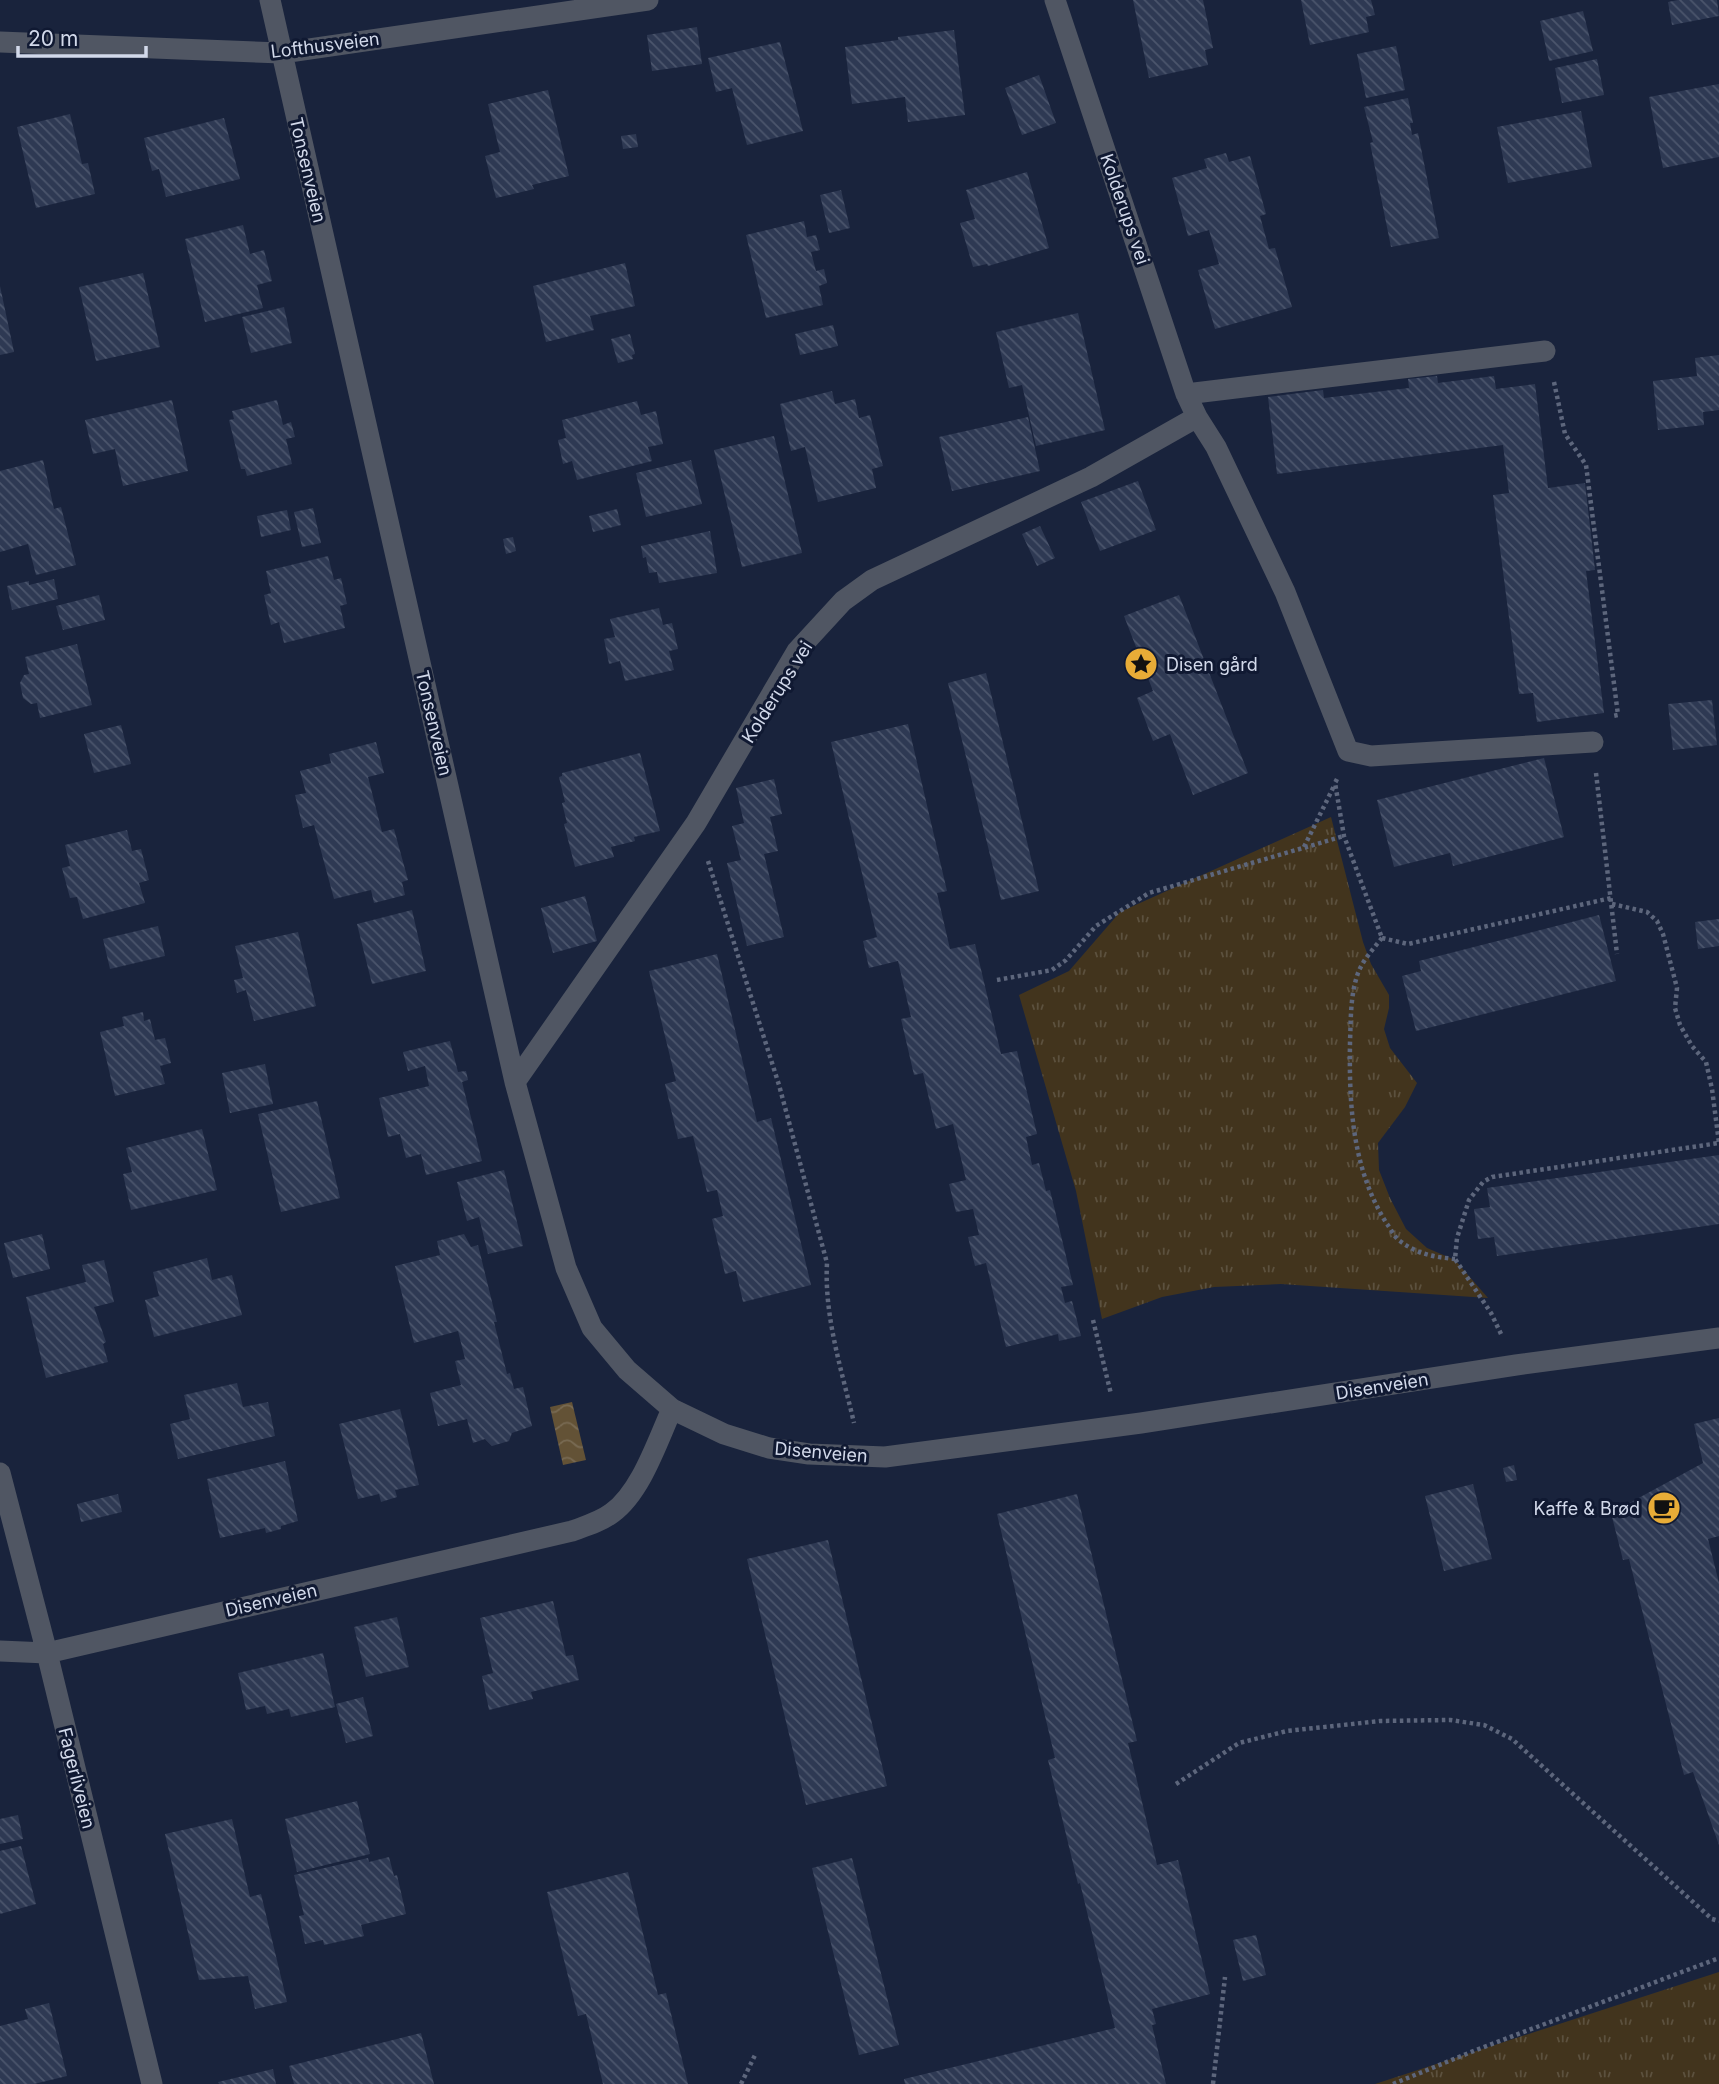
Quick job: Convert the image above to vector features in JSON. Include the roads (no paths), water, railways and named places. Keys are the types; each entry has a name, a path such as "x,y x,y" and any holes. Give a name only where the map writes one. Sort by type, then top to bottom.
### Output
{"street":[{"name":"Tonsenveien","path":"270,0 515,1082 566,1268 592,1328 627,1370 672,1409"},
{"name":"Lofthusveien","path":"0,42 282,53 649,0"},
{"name":"Kolderups vei","path":"1055,0 1186,394 1197,418 1216,447 1284,592 1348,751 1371,756 1593,741"},
{"path":"1186,394 1545,351"},
{"name":"Kolderups vei","path":"515,1082 696,823 797,652 843,601 872,580 1091,477 1197,418"},
{"name":"Disenveien","path":"0,1651 47,1653 572,1531 594,1523 626,1502 636,1487 672,1409 723,1434 769,1448 821,1455 885,1457 1141,1423 1719,1338"},
{"name":"Fagerliveien","path":"0,1473 47,1653 152,2084"}],"water":[{"path":"572,1402 586,1460 563,1465 550,1407"}],"place":[{"name":"Disen gård","path":"1141,664"},
{"name":"Kaffe & Brød","path":"1664,1508"}]}
